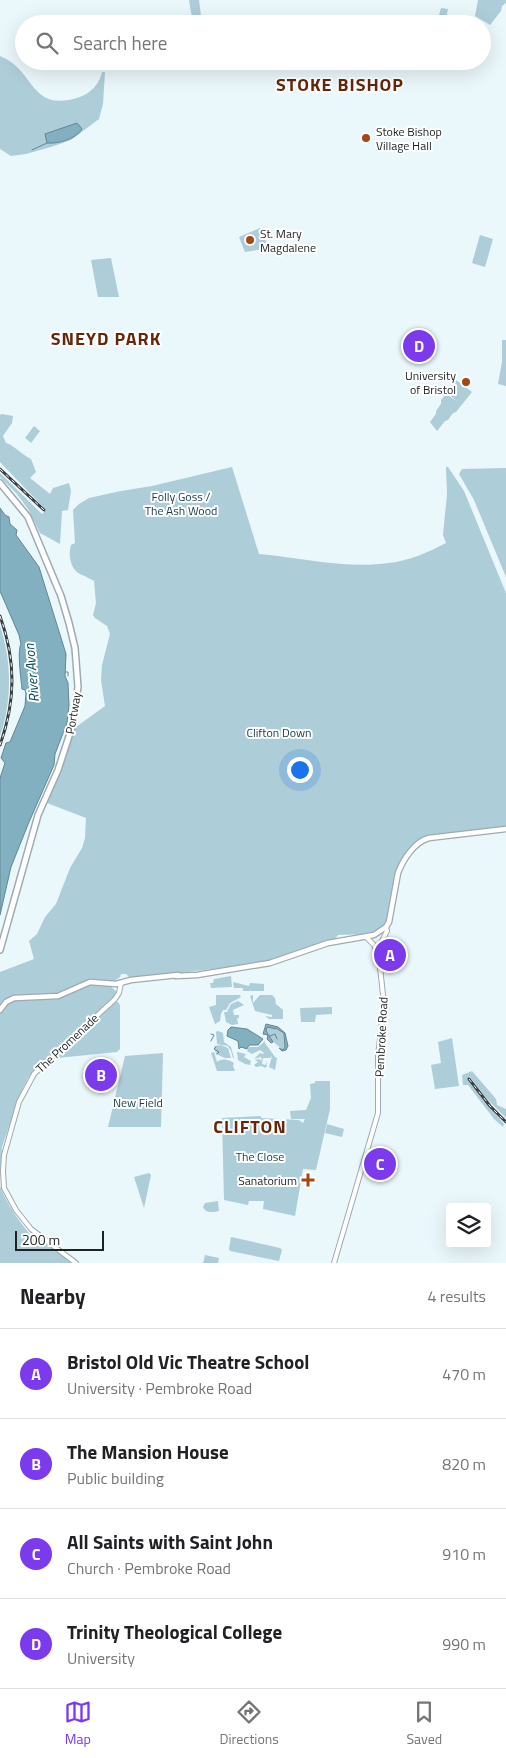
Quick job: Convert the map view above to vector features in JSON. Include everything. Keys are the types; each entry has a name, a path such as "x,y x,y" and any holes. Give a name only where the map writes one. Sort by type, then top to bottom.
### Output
{"highway":[{"name":"Portway","path":"0,483 28,517 61,596 75,648 78,687 72,727 58,770 46,795 33,831 0,950"}],"main road":[{"path":"0,1010 6,1002 14,998 58,996 90,982 119,984 131,980 199,974 266,964 328,942 374,935 386,927 391,917 398,873 419,842 429,838 506,829"},
{"name":"Pembroke Road","path":"334,1263 378,1112 378,1056 384,1004 378,949 387,931 386,927"},
{"path":"366,937 374,945 378,954"},
{"name":"The Promenade","path":"76,1263 31,1229 16,1210 4,1188 4,1155 24,1091 40,1067 115,999 119,994 119,984"}],"green space":[{"path":"189,0 199,0 201,15 192,15"},
{"path":"478,0 506,0 501,11 491,24 491,15 475,15"},
{"path":"441,8 448,9 447,15 439,15"},
{"path":"0,56 12,62 15,65 15,70 20,70 34,88 51,100 63,101 88,93 99,80 102,72 105,72 103,104 99,119 71,140 26,154 11,156 0,149"},
{"path":"376,144 389,144 389,151 376,151"},
{"path":"260,228 269,248 245,252 239,237"},
{"path":"480,235 493,239 485,267 472,263"},
{"path":"111,258 119,297 98,297 91,260"},
{"path":"502,340 506,340 506,386 498,384 502,362"},
{"path":"456,380 472,392 437,431 430,422 446,394 458,402 447,393"},
{"path":"0,415 13,416 12,423 3,436 6,443 31,459 36,472 30,478 50,494 53,488 69,483 71,491 68,510 62,511 60,544 40,533 28,509 17,494 0,477 0,473 42,514 46,510 0,462"},
{"path":"34,426 40,431 31,443 25,438"},
{"name":"Clifton Down","path":"232,467 259,554 357,565 404,560 426,553 446,543 443,535 447,494 446,467 448,467 464,491 506,593 506,828 431,836 420,839 398,865 388,919 383,925 372,932 338,935 335,939 264,963 136,978 130,978 126,974 121,974 110,986 116,991 114,1002 118,1002 120,1005 120,1049 117,1052 57,1058 40,1062 28,1078 20,1094 2,1147 0,1177 0,972 34,959 29,941 37,934 45,917 56,904 70,868 82,848 85,838 86,818 47,803 76,727 105,706 101,680 102,665 110,634 107,626 93,615 96,603 94,581 77,572 71,561 70,549 71,545 75,543 73,510 89,498 152,486"},
{"path":"506,468 506,577 474,500 459,474 462,469"},
{"path":"0,626 7,653 9,681 7,709 0,736"},
{"path":"231,976 232,987 211,988 210,983 213,983 214,979"},
{"path":"233,982 249,986 250,983 264,984 264,991 243,991 243,988 234,988"},
{"path":"216,995 240,995 241,997 230,1003 226,1010 223,1010 220,1021 215,1024 209,1007 216,1005"},
{"path":"253,995 253,1003 260,995 272,995 275,998 276,1004 283,1010 283,1019 269,1019 265,1016 272,1017 272,1015 255,1011 250,996"},
{"path":"238,1001 244,1005 233,1010 234,1015 239,1015 239,1018 237,1018 238,1024 232,1025 226,1022 224,1012 227,1012 231,1004"},
{"path":"332,1007 332,1014 316,1015 315,1022 301,1022 300,1008"},
{"path":"269,1026 284,1033 285,1047 283,1050 270,1039 266,1031"},
{"path":"216,1032 223,1033 224,1042 231,1047 234,1058 228,1046 217,1044"},
{"path":"452,1038 459,1086 435,1089 431,1065 441,1063 438,1042"},
{"path":"265,1041 277,1058 275,1070 269,1067 272,1056 270,1058 263,1058 262,1064 266,1065 266,1060 267,1066 265,1068 262,1066 256,1067 254,1065 258,1062 255,1060 259,1059 262,1061 261,1057 254,1059 260,1053 264,1053 260,1050 252,1054 247,1051 249,1047 258,1047"},
{"path":"221,1045 228,1048 231,1058 225,1058 216,1054 214,1046"},
{"path":"214,1052 217,1062 227,1060 234,1063 235,1071 217,1071 211,1053"},
{"path":"237,1052 246,1054 244,1057 251,1061 250,1065 238,1060"},
{"name":"New Field","path":"163,1053 161,1127 108,1127 125,1056"},
{"path":"472,1071 496,1099 497,1105 506,1109 506,1118 486,1098 470,1077 467,1079 504,1124 503,1127 494,1119 468,1085 463,1085 462,1075"},
{"name":"The Close","path":"315,1081 330,1081 330,1109 316,1170 303,1169 295,1216 263,1209 264,1201 249,1201 248,1205 224,1200 222,1118 261,1116 261,1118 299,1120 303,1123 305,1119 291,1119 290,1111 306,1110 311,1098 310,1084 315,1083"},
{"path":"327,1124 344,1129 342,1137 325,1133"},
{"path":"149,1173 151,1175 144,1208 134,1177"},
{"path":"0,1186 10,1207 31,1235 36,1240 39,1237 72,1263 0,1263"},
{"path":"218,1201 219,1211 208,1212 203,1207 205,1203"},
{"path":"231,1237 280,1248 282,1250 279,1261 230,1251"},
{"path":"205,1255 219,1258 218,1263 203,1263"}],"water":[{"path":"77,123 82,129 76,136 61,142 47,143 45,134"},
{"name":"River Avon","path":"0,508 9,517 10,524 17,530 16,535 39,567 66,654 65,676 68,683 69,705 67,723 55,754 54,765 11,867 0,915 0,778 5,763 1,758 6,743 10,742 25,706 26,693 22,689 19,635 0,591"},
{"path":"266,1024 278,1027 285,1033 288,1046 286,1050 282,1051 279,1048 283,1050 285,1047 284,1033 267,1027 266,1031 273,1042 271,1043 267,1039 268,1035 263,1034"},
{"path":"231,1027 247,1029 263,1039 258,1045 249,1045 247,1049 241,1047 239,1049 238,1041 227,1036 228,1030"}],"waterway":[{"path":"32,150 47,143"},
{"path":"66,672 68,672 68,676"},
{"path":"211,1034 214,1035 211,1041"},
{"path":"270,1036 275,1034 277,1039"},
{"path":"216,1047 214,1049 219,1052 217,1054"}],"railway":[{"path":"0,469 44,510"},
{"path":"0,616 9,649 12,680 9,712 0,745"},
{"path":"469,1079 490,1106 506,1122"}],"place":[{"name":"Stoke Bishop Village Hall","path":"366,138"},
{"name":"St. Mary Magdalene","path":"250,240"},
{"name":"Trinity Theological College","path":"419,346"},
{"name":"University of Bristol","path":"466,382"},
{"name":"Bristol Old Vic Theatre School","path":"390,955"},
{"name":"The Mansion House","path":"101,1075"},
{"name":"All Saints with Saint John","path":"380,1164"},
{"name":"Sanatorium","path":"308,1180"}],"district":[{"name":"STOKE BISHOP","path":"340,84"},
{"name":"SNEYD PARK","path":"106,338"},
{"name":"CLIFTON","path":"250,1126"}],"park label":[{"name":"Folly Goss / The Ash Wood","path":"181,503"}]}
